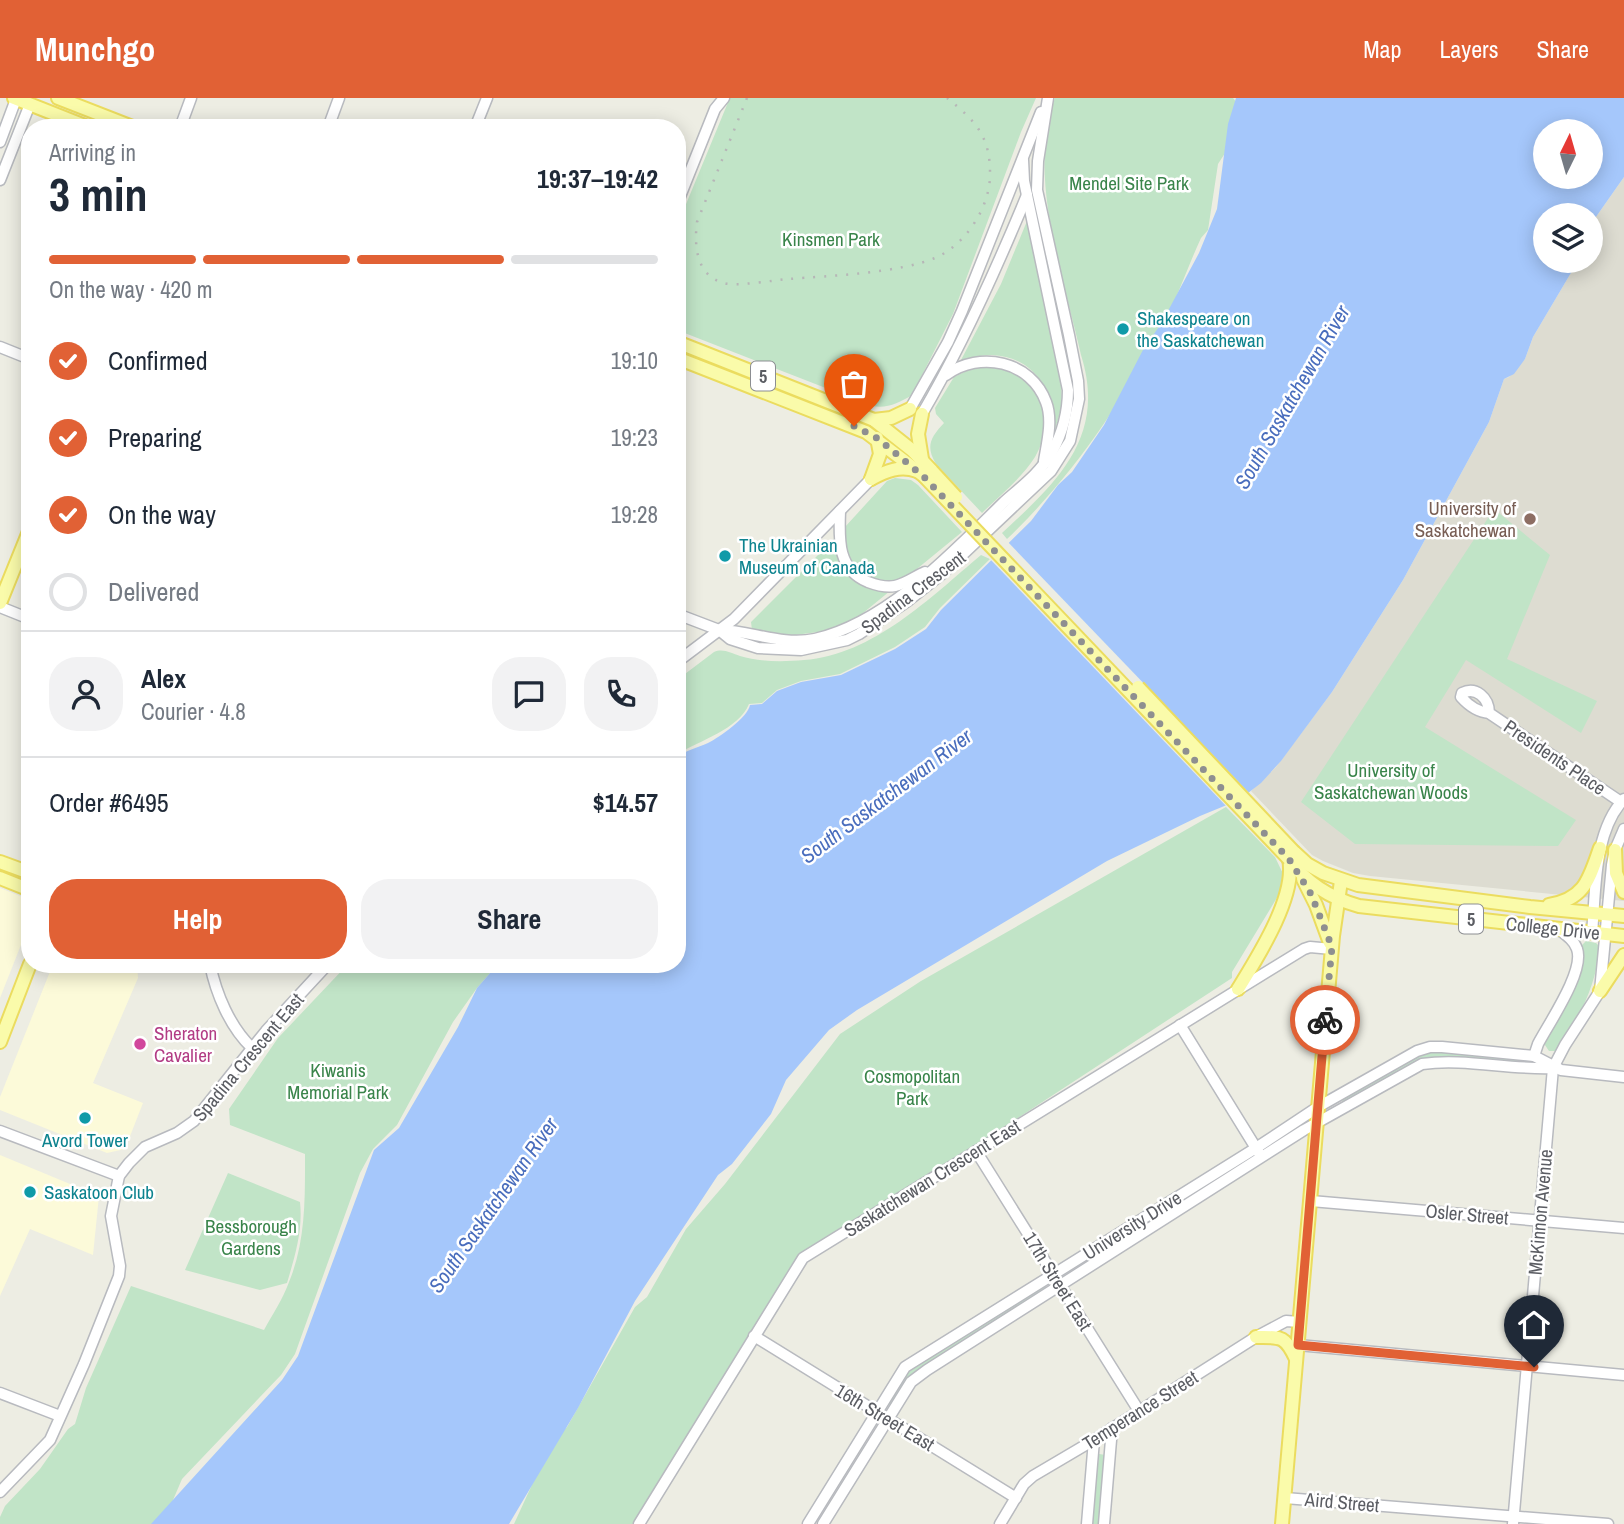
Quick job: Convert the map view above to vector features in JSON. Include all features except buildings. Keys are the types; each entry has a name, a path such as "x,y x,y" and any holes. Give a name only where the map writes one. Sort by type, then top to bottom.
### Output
{"main road":[{"path":"15,98 31,101 70,119"},
{"path":"58,98 112,119"},
{"name":"5","path":"686,346 874,421 922,459 928,474"},
{"name":"5","path":"686,361 840,420 877,438 928,474 1292,855"},
{"path":"874,421 916,412 922,459"},
{"path":"871,479 880,454 877,438"},
{"path":"871,479 886,472 906,468 928,474"},
{"path":"0,605 21,552"},
{"path":"1530,907 1557,904 1578,895 1600,848"},
{"path":"1615,850 1616,873 1624,892"},
{"path":"1238,989 1269,933 1286,894 1292,855"},
{"name":"College Drive","path":"1292,855 1297,870 1313,885 1337,900 1359,906 1624,936"},
{"name":"College Drive","path":"1292,855 1341,881 1382,889 1624,916"},
{"path":"0,862 21,870"},
{"path":"1297,870 1311,894 1332,948"},
{"path":"0,878 21,886"},
{"path":"1282,1524 1332,948 1341,881"},
{"path":"1600,991 1624,955"},
{"path":"0,1042 27,973"},
{"path":"1256,1337 1282,1338 1290,1344 1297,1360"}],"street":[{"path":"0,142 15,98"},
{"path":"183,119 191,98"},
{"path":"331,119 339,98"},
{"path":"479,119 487,98"},
{"path":"686,182 715,109 723,98"},
{"name":"Spadina Crescent","path":"916,412 962,311 1047,98"},
{"name":"Spadina Crescent","path":"719,630 730,639 779,651 824,646 859,635 942,574 1051,471 1070,441 1079,399 1078,381 1037,190 1038,161 1047,98"},
{"path":"24,119 31,101"},
{"path":"0,180 21,126"},
{"name":"Spadina Crescent","path":"719,630 795,641 830,635 861,622 941,564 1043,466 1052,454 1065,422 1068,390 1023,160"},
{"name":"Spadina Crescent","path":"916,412 943,378 992,279 1028,194 1038,161"},
{"path":"0,347 21,355"},
{"path":"943,378 966,364 994,361 1017,368 1034,381 1047,403 1049,417 1043,466"},
{"path":"686,655 734,619 871,479"},
{"path":"840,511 839,542 846,565 857,578 877,586 895,586 941,564"},
{"path":"0,605 21,615"},
{"path":"686,617 719,630"},
{"name":"Presidents Place","path":"1489,713 1623,801"},
{"path":"1623,801 1608,820 1600,848 1600,991 1553,1068 1624,1077"},
{"path":"1601,913 1615,850 1624,829"},
{"path":"1534,1056 1577,970 1578,951 1573,941 1558,929"},
{"name":"Saskatchewan Crescent East","path":"639,1524 803,1258 1304,948 1332,948"},
{"path":"213,973 232,1022 240,1036 252,1048"},
{"name":"Spadina Crescent East","path":"60,1416 119,1276 119,1256 111,1216 119,1177 145,1147 188,1127 252,1048 320,973"},
{"path":"1180,1025 1259,1153"},
{"name":"University Drive","path":"823,1524 911,1382 1259,1153 1318,1107 1405,1058 1430,1047 1534,1056 1553,1068"},
{"name":"University Drive","path":"808,1524 905,1367 1053,1273 1259,1153 1317,1124 1422,1064 1441,1061 1553,1068"},
{"name":"McKinnon Avenue","path":"1513,1520 1553,1068"},
{"path":"0,1131 119,1177"},
{"name":"17th Street East","path":"976,1151 1139,1411"},
{"name":"Osler Street","path":"1311,1201 1624,1228"},
{"name":"Temperance Street","path":"1000,1524 1024,1484 1033,1476 1256,1337 1286,1321 1300,1322"},
{"name":"16th Street East","path":"754,1336 1016,1498"},
{"path":"1298,1345 1624,1376"},
{"path":"0,1393 60,1416 50,1440 0,1492"},
{"path":"1104,1524 1112,1428"},
{"path":"1087,1524 1094,1440"},
{"name":"Aird Street","path":"1285,1498 1513,1520 1608,1524"}],"shaded area":[{"name":"University of Saskatchewan","path":"1624,177 1624,901 1370,876 1353,873 1323,861 1312,855 1251,791 1276,767 1332,692 1403,580 1489,422 1504,379 1525,359 1533,337 1571,273 1603,273 1603,207"},
{"path":"0,888 21,896 21,945 0,998"},
{"path":"49,973 138,973 138,978 93,1083 143,1103 125,1149 107,1153 0,1110 0,1097"},
{"path":"0,1155 99,1196 93,1255 30,1229 0,1296"}],"green space":[{"name":"Kinsmen Park","path":"728,98 1036,98 953,314 912,395 902,401 883,407 872,406 686,334 686,204"},
{"name":"Mendel Site Park","path":"1055,98 1233,98 1241,108 1227,150 1218,164 1208,230 1201,238 1160,331 1128,387 1092,441 1052,492 1007,539 1002,533 1041,495 1072,456 1082,434 1087,410 1087,384 1058,260 1046,192 1044,159 1047,128"},
{"path":"1027,221 1061,378 1062,406 1053,436 1047,393 1032,371 1008,357 988,355 961,360 1001,284"},
{"path":"977,366 1001,367 1017,374 1036,393 1044,417 1041,444 1030,465 982,513 936,464 930,447 933,437 944,423 936,414 935,408 954,377"},
{"path":"895,478 911,480 918,485 962,532 857,618 826,631 795,635 762,634 752,630 751,622 834,539 887,481"},
{"name":"University of Saskatchewan Woods","path":"1494,509 1550,555 1507,659 1597,701 1581,733 1466,660 1425,727 1576,820 1558,846 1355,844 1301,802"},
{"path":"981,555 990,559 940,608 925,627 895,647 840,674 801,681 777,690 762,703 749,704 737,721 728,727 686,750 686,673 714,652 724,651 771,661 829,656 877,636 921,605"},
{"name":"Cosmopolitan Park","path":"1226,807 1275,857 1285,878 1281,891 1232,972 1232,978 802,1259 635,1524 514,1524 552,1441 567,1427 635,1307 647,1297 686,1229 725,1184 840,1034 921,981"},
{"path":"1586,941 1596,943 1600,947 1591,988 1559,1048 1549,1051 1543,1042 1576,982 1582,957 1581,946"},
{"name":"Kiwanis Memorial Park","path":"339,973 490,973 453,1022 397,1125 373,1149 360,1173 295,1354 281,1375 182,1479 170,1507 153,1524 0,1524 5,1506 40,1469 68,1429 75,1424 86,1388 131,1286 264,1330 281,1301 299,1251 305,1154 230,1125 229,1109 278,1038"},
{"path":"1441,1051 1523,1060 1519,1064 1427,1058 1342,1102 1344,1097 1424,1053"},
{"name":"Bessborough Gardens","path":"228,1173 300,1202 299,1233 287,1283 260,1290 185,1270"},
{"path":"1044,1285 1046,1289 916,1371 891,1406 888,1404 912,1367"},
{"path":"1099,1454 1106,1455 1101,1524 1092,1524"}],"water":[{"name":"South Saskatchewan River","path":"1236,98 1624,98 1624,177 1603,207 1603,203 1533,203 1533,273 1571,273 1533,337 1525,359 1514,374 1504,379 1489,422 1403,580 1332,692 1281,761 1261,783 1239,800 1107,861 857,1010 829,1030 786,1080 771,1114 732,1164 718,1175 635,1301 578,1408 509,1524 151,1524 282,1380 298,1356 374,1150 399,1128 458,1027 477,988 490,973 686,973 686,752 719,736 739,721 750,705 762,704 777,691 801,682 841,675 895,649 926,629 941,610 1031,521 1058,485 1072,472 1104,425 1144,348 1161,324 1199,253 1217,209 1228,124"}],"pier":[{"path":"1006,540 1251,795 1228,808 989,558"}],"railway":[{"path":"747,98 697,222 696,231 697,250 702,267 715,279 730,284 843,275 902,267 935,258 956,245 980,214 988,190 990,164 980,132 967,115 947,98"}],"way so far":[{"path":"854,426 877,438 923,476 1289,859 1311,894 1332,947 1325,1020"}],"place":[{"name":"Shakespeare on the Saskatchewan","path":"1123,329"},
{"name":"University of Saskatchewan","path":"1530,519"},
{"name":"The Ukrainian Museum of Canada","path":"725,556"},
{"name":"Sheraton Cavalier","path":"140,1044"},
{"name":"Avord Tower","path":"85,1118"},
{"name":"Saskatoon Club","path":"30,1192"}],"route":[{"path":"1325,1020 1298,1345 1534,1367"}]}
